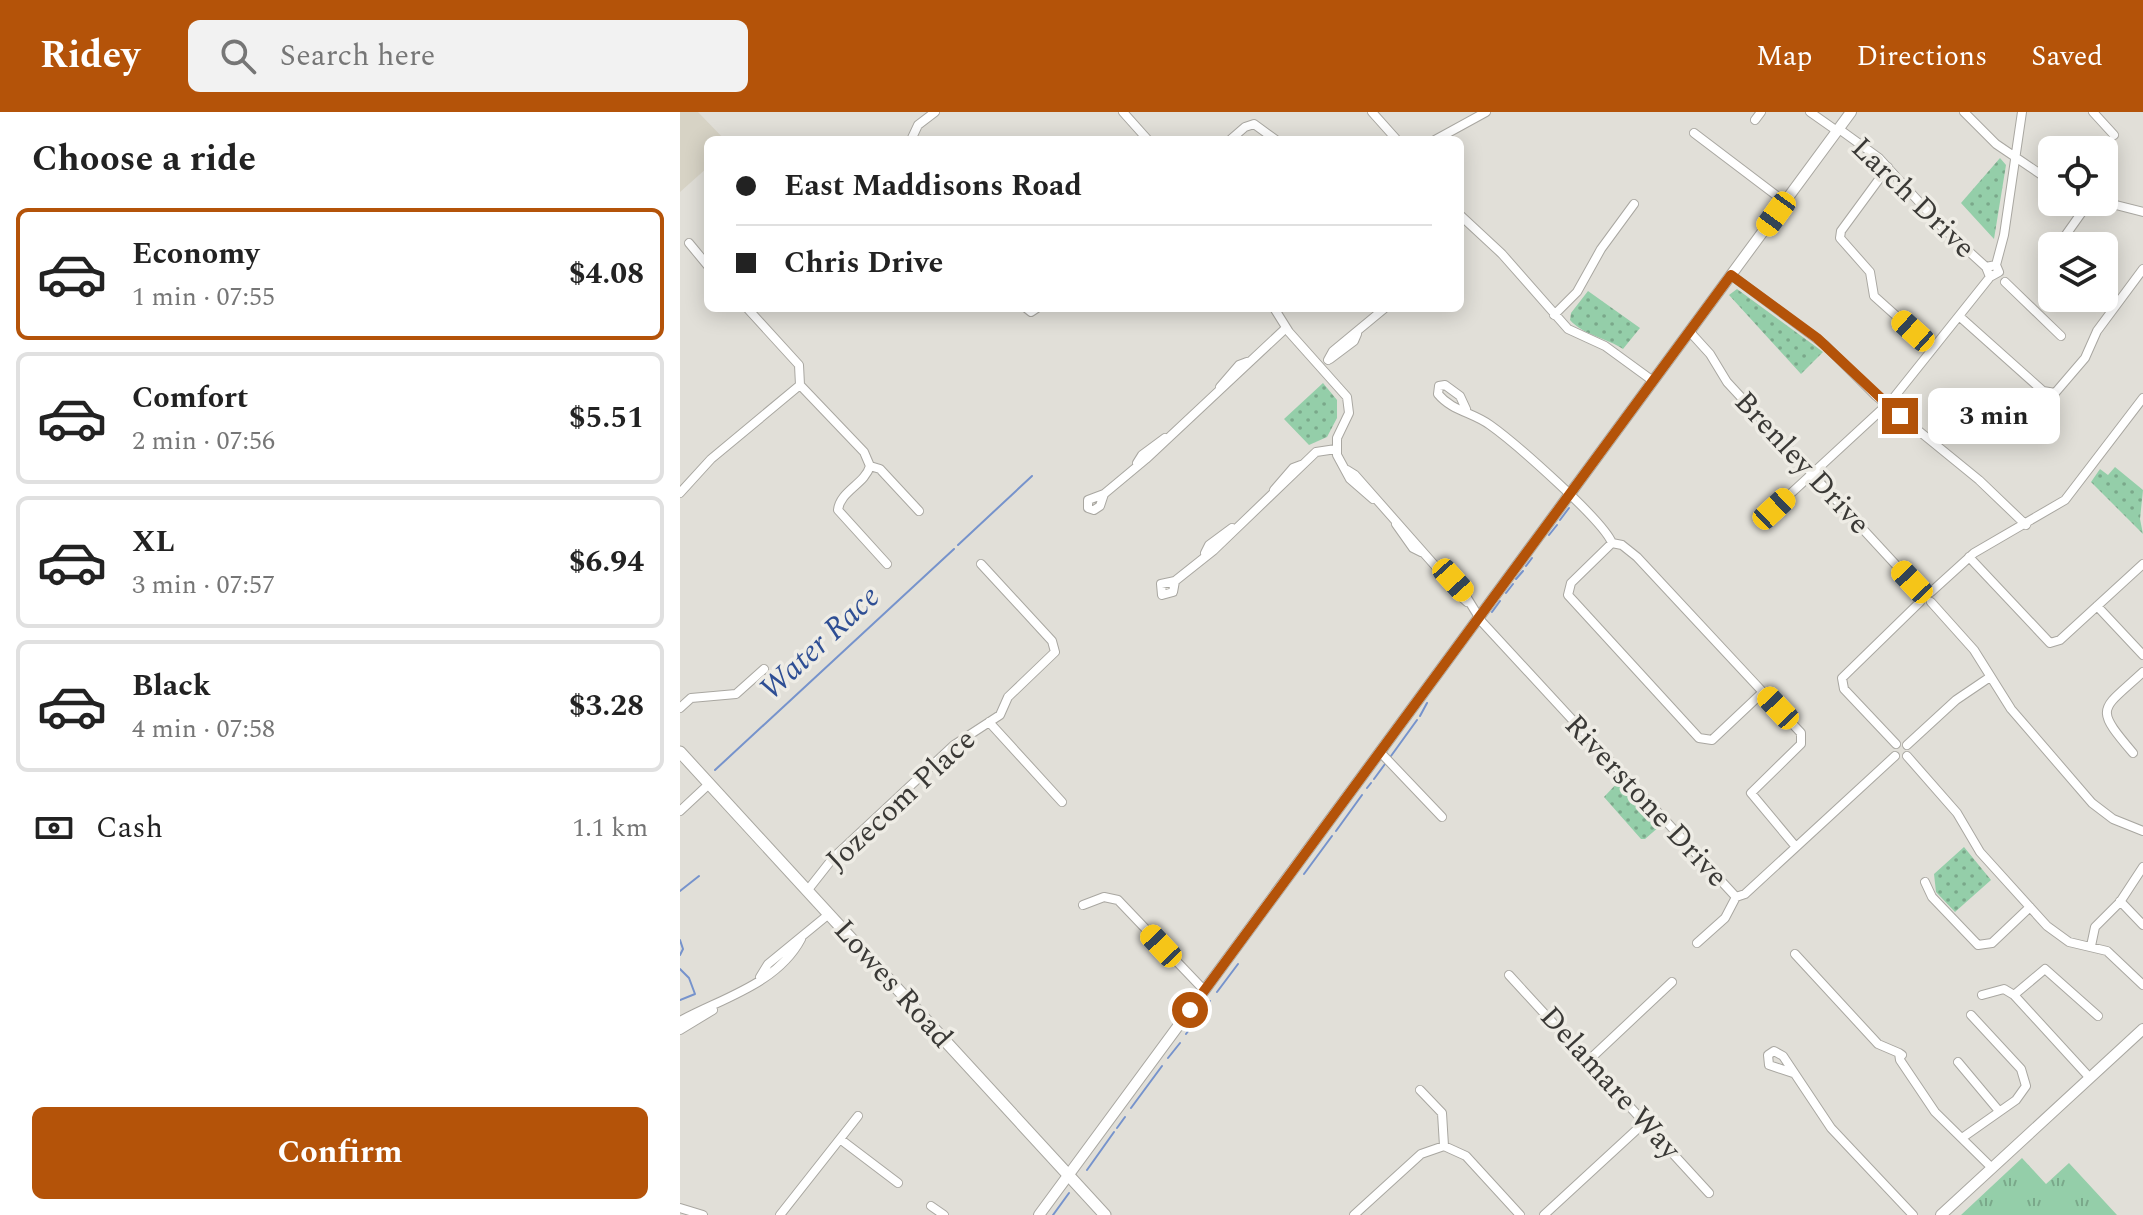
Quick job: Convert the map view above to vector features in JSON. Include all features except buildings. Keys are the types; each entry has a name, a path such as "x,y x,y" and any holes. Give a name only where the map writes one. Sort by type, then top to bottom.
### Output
{"main road":[{"name":"Lowes Road","path":"680,752 1105,1215"}],"street":[{"path":"913,136 918,125 935,112"},
{"path":"1123,112 1144,136"},
{"path":"1372,112 1393,136"},
{"path":"1442,136 1486,112"},
{"name":"Larch Drive","path":"1810,112 1888,167 1952,237 1991,269"},
{"path":"1039,1215 1851,112"},
{"path":"1964,112 1985,134 2038,172"},
{"path":"1774,509 1886,405 1959,316 1991,269 2004,235 2022,112"},
{"path":"2093,112 2114,135"},
{"path":"1236,136 1252,124 1260,126 1271,136"},
{"path":"1694,133 1785,202"},
{"path":"1888,167 1841,231 1840,238 1870,272 1874,296 1932,348"},
{"path":"1554,315 1574,296 1634,204"},
{"path":"2118,206 2143,212"},
{"path":"1464,219 1502,254 1554,315 1576,335 1605,346 1653,381"},
{"path":"689,244 704,261"},
{"path":"2118,302 2143,269"},
{"path":"1731,275 1817,338 1886,405 1979,480 2026,525"},
{"path":"2005,282 2061,336"},
{"path":"751,312 799,365 800,385 864,452 870,466 867,475 839,503 838,510 887,564"},
{"path":"1175,581 1205,554 1224,531 1234,527 1273,491 1282,488 1316,452 1336,449 1337,438 1348,416 1348,402 1286,328 1277,312"},
{"path":"1321,367 1333,351 1381,312"},
{"path":"1959,316 2047,393 2062,388 2111,312"},
{"path":"1104,494 1146,459 1219,388 1244,370 1248,361 1286,328"},
{"name":"Brenley Drive","path":"1690,332 1710,354 1727,382 1920,591"},
{"path":"680,493 711,459 800,385"},
{"path":"2143,398 2065,500 1969,557 1931,592 1931,602 1974,650 2011,709 2092,803 2113,819 2143,831"},
{"path":"1466,409 1497,430 1569,495 1612,543 1622,545 1637,557 1803,739 1753,788 1751,796 1796,847"},
{"name":"Riverstone Drive","path":"1336,449 1347,470 1411,535 1445,577 1453,580 1479,617 1736,897 1745,894 1895,756"},
{"path":"870,466 880,469 919,511"},
{"path":"1612,543 1571,583 1568,595 1699,738 1712,740 1763,692"},
{"path":"1969,557 2047,641 2060,640 2143,564"},
{"name":"Jozecom Place","path":"807,891 833,858 954,745 1000,715 1008,697 1054,654 1055,647 981,564"},
{"path":"1920,602 1920,591 1931,592"},
{"path":"1931,602 1920,602 1842,678 1844,689 1896,744 1907,745 1962,695 1990,677"},
{"path":"2097,606 2143,655"},
{"path":"680,708 691,698 736,694 764,669"},
{"path":"2133,753 2106,722 2104,714 2109,704 2143,672"},
{"path":"989,722 1062,802"},
{"path":"1896,744 1895,756 1907,756"},
{"path":"1907,745 1907,756 1957,813 1980,852 2030,907 2064,939 2116,956 2143,985"},
{"path":"1380,752 1442,817"},
{"path":"680,811 709,784"},
{"path":"2091,946 2095,927 2120,901 2143,867"},
{"path":"1925,882 1934,900 1978,945 1992,943 2030,907"},
{"path":"1697,943 1722,922 1734,907 1736,897"},
{"path":"1083,905 1095,898 1118,900 1204,990"},
{"path":"2120,901 2143,925"},
{"path":"680,1030 758,979 768,964 829,914"},
{"path":"1795,954 1878,1044 1899,1053 1940,1111 1993,1166"},
{"path":"2014,995 2045,969 2098,1016"},
{"name":"Delamare Way","path":"1509,975 1709,1193"},
{"path":"1589,1060 1672,982"},
{"path":"1982,995 2004,989 2014,995 2090,1078"},
{"path":"680,1021 717,1006"},
{"path":"1964,1136 2021,1096 2026,1080 2021,1069 1971,1015"},
{"path":"1941,1215 2143,1029"},
{"path":"1958,1062 1999,1111"},
{"path":"1793,1073 1836,1134 1913,1215"},
{"path":"1420,1090 1442,1113 1444,1146"},
{"path":"780,1215 858,1116"},
{"path":"1544,1215 1645,1122"},
{"path":"840,1139 898,1183"},
{"path":"1354,1215 1421,1154 1444,1146 1466,1156 1520,1215"},
{"path":"931,1206 944,1215"},
{"path":"680,1208 703,1215"}],"shaded area":[{"path":"680,112 698,112 721,136 704,136 704,171 680,192"}],"green space":[{"path":"2000,158 2006,165 1994,239 1961,203"},
{"path":"1737,289 1823,352 1801,374 1729,295"},
{"path":"1588,291 1640,328 1623,349 1570,320 1571,313"},
{"path":"1323,383 1337,400 1337,418 1327,437 1309,445 1284,419"},
{"path":"2115,467 2143,490 2140,519 2143,534 2091,482 2100,469 2108,475"},
{"path":"1619,781 1660,826 1645,839 1641,839 1604,797"},
{"path":"1964,847 1991,880 1955,912 1936,892 1934,874"},
{"path":"2022,1158 2046,1184 2069,1163 2117,1215 1961,1215"}],"waterway":[{"name":"Water Race","path":"958,545 1032,476"},
{"name":"Water Race","path":"1560,520 1569,508"},
{"name":"Water Race","path":"1549,535 1557,525"},
{"name":"Water Race","path":"715,770 954,549"},
{"name":"Water Race","path":"1526,566 1532,558"},
{"name":"Water Race","path":"1516,579 1523,571"},
{"name":"Water Race","path":"1506,593 1513,584"},
{"name":"Water Race","path":"1492,612 1500,601"},
{"name":"Water Race","path":"1420,716 1427,703"},
{"name":"Water Race","path":"1391,756 1417,720"},
{"name":"Water Race","path":"1374,779 1385,764"},
{"name":"Water Race","path":"1367,788 1371,783"},
{"name":"Water Race","path":"1336,831 1362,795"},
{"name":"Water Race","path":"1304,874 1332,836"},
{"name":"Water Race","path":"680,891 699,876"},
{"name":"Water Race","path":"680,940 683,949 680,955"},
{"name":"Water Race","path":"1217,992 1238,964"},
{"name":"Water Race","path":"680,969 689,978 695,994 680,1000"},
{"name":"Water Race","path":"1186,1034 1210,1001"},
{"name":"Water Race","path":"1168,1058 1180,1043"},
{"name":"Water Race","path":"1131,1108 1162,1066"},
{"name":"Water Race","path":"1117,1128 1125,1117"},
{"name":"Water Race","path":"1087,1170 1114,1132"},
{"name":"Water Race","path":"1053,1215 1069,1193"}],"route":[{"path":"1190,1010 1731,275 1817,338 1860,382 1900,416"}]}
